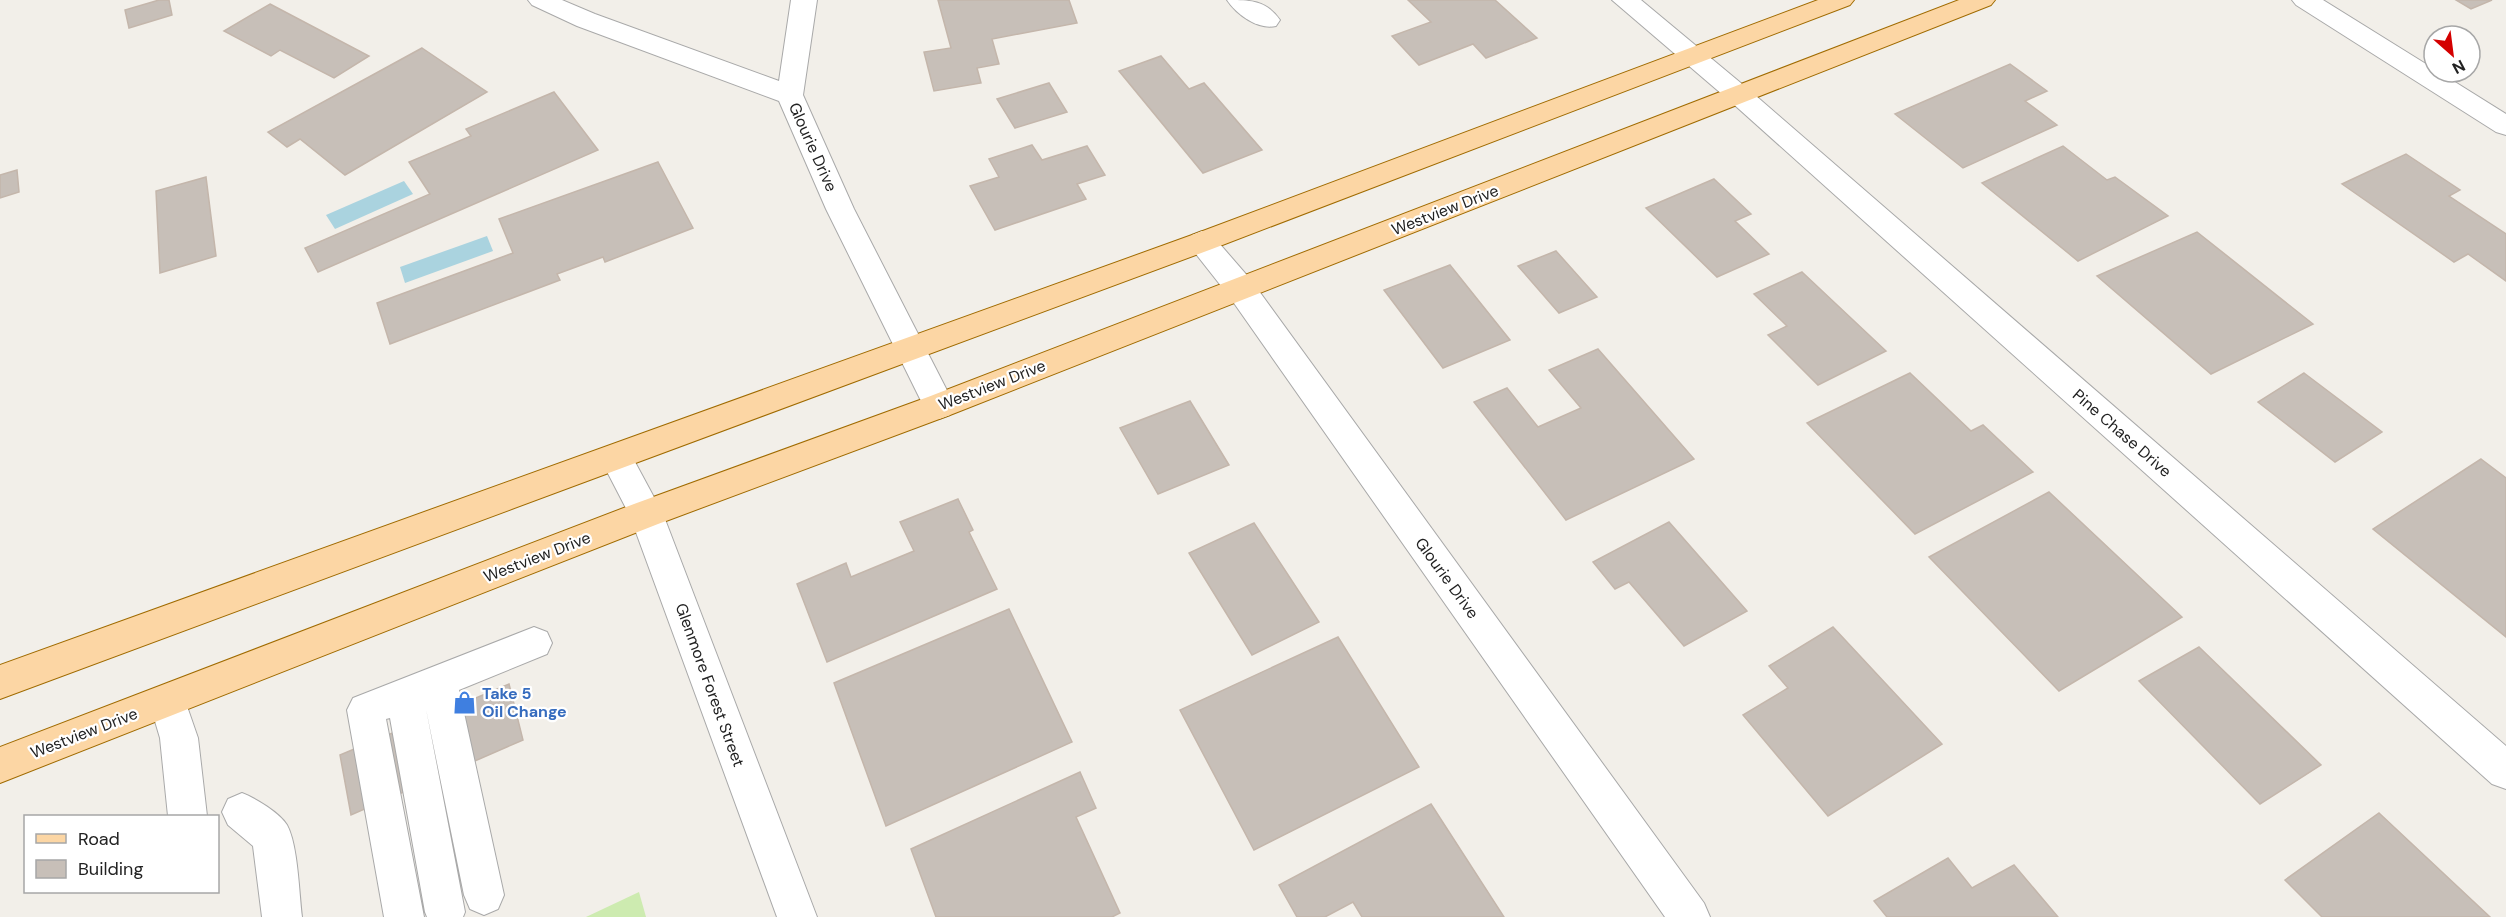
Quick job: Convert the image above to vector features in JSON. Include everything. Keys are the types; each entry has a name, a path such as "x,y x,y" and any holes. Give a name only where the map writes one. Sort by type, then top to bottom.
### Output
{"main road":[{"path":"0,682 1202,242 1841,0"},
{"name":"Westview Drive","path":"0,765 646,514 939,406 1982,0"}],"street":[{"name":"Glourie Drive","path":"541,0 586,20 789,95 840,209 939,406"},
{"path":"789,95 804,0"},
{"path":"1240,0 1267,20"},
{"name":"Pine Chase Drive","path":"1625,0 1738,95 2506,771"},
{"path":"2305,0 2506,126"},
{"name":"Glourie Drive","path":"1202,242 1240,288 1690,917"},
{"name":"Glenmore Forest Street","path":"616,458 646,514 797,917"},
{"path":"404,917 366,710 534,643"},
{"path":"422,688 484,895"},
{"path":"422,688 445,912"},
{"path":"168,701 179,738 188,815"},
{"path":"242,812 272,836 282,917"}],"green space":[{"path":"639,892 646,917 586,917"}],"water":[{"path":"404,181 413,194 335,229 326,215"},
{"path":"487,236 493,251 405,283 400,267"}],"building":[{"path":"159,0 169,0 172,15 129,28 125,10"},
{"path":"938,0 1069,0 1077,23 992,39 999,64 977,68 981,83 934,91 924,52 951,48"},
{"path":"1408,0 1495,0 1537,38 1486,58 1473,44 1419,65 1392,36 1431,22"},
{"path":"2456,0 2492,0 2471,9"},
{"path":"270,4 369,56 334,78 280,50 271,56 224,31"},
{"path":"422,48 487,92 345,175 300,139 287,147 268,132"},
{"path":"1161,56 1189,89 1204,83 1262,150 1203,173 1119,71"},
{"path":"2010,64 2047,91 2025,101 2057,125 1963,168 1895,114"},
{"path":"1049,83 1067,112 1015,128 997,99"},
{"path":"554,92 598,150 318,272 305,248 430,194 409,162 471,136 466,129"},
{"path":"1032,145 1042,160 1087,146 1105,175 1077,184 1086,199 995,230 970,186 999,177 989,159"},
{"path":"2063,146 2107,180 2115,177 2168,216 2078,261 1982,183"},
{"path":"2406,154 2460,190 2449,196 2506,234 2506,281 2468,254 2454,262 2342,184"},
{"path":"658,162 693,228 605,262 603,257 557,274 560,280 390,344 377,303 513,253 499,219"},
{"path":"17,170 19,192 0,198 0,175"},
{"path":"206,177 216,256 160,273 156,191"},
{"path":"1714,179 1751,214 1735,221 1769,254 1717,277 1646,208"},
{"path":"2197,232 2313,324 2211,374 2097,276"},
{"path":"1556,251 1597,297 1559,313 1518,266"},
{"path":"1450,265 1510,340 1443,368 1384,290"},
{"path":"1802,272 1886,351 1818,385 1768,335 1787,326 1754,294"},
{"path":"1598,349 1694,459 1566,520 1474,402 1507,388 1538,427 1581,408 1549,370"},
{"path":"1910,373 1971,431 1983,425 2033,472 1915,534 1807,423"},
{"path":"2304,373 2382,432 2335,462 2258,402"},
{"path":"1190,401 1229,465 1158,494 1120,428"},
{"path":"2481,459 2506,478 2506,637 2373,529"},
{"path":"2049,492 2182,617 2059,691 1929,557"},
{"path":"958,499 973,530 969,532 997,589 827,662 797,584 846,563 851,577 914,551 900,522"},
{"path":"1669,522 1747,611 1684,646 1629,582 1615,589 1593,562"},
{"path":"1254,523 1319,622 1252,655 1189,553"},
{"path":"1009,609 1072,742 886,826 834,683"},
{"path":"1833,627 1942,744 1828,816 1743,715 1788,688 1769,666"},
{"path":"1338,637 1419,767 1254,850 1180,710"},
{"path":"2199,647 2321,765 2260,804 2139,681"},
{"path":"509,684 523,740 351,815 340,755"},
{"path":"1080,772 1096,808 1076,817 1120,913 1112,917 936,917 911,849"},
{"path":"1431,804 1504,917 1362,917 1353,902 1325,917 1297,917 1279,885"},
{"path":"2379,813 2490,917 2322,917 2285,880"},
{"path":"1948,858 1972,888 2014,865 2058,917 1887,917 1874,901"}],"place":[{"name":"Take 5 Oil Change","path":"464,702"}]}
